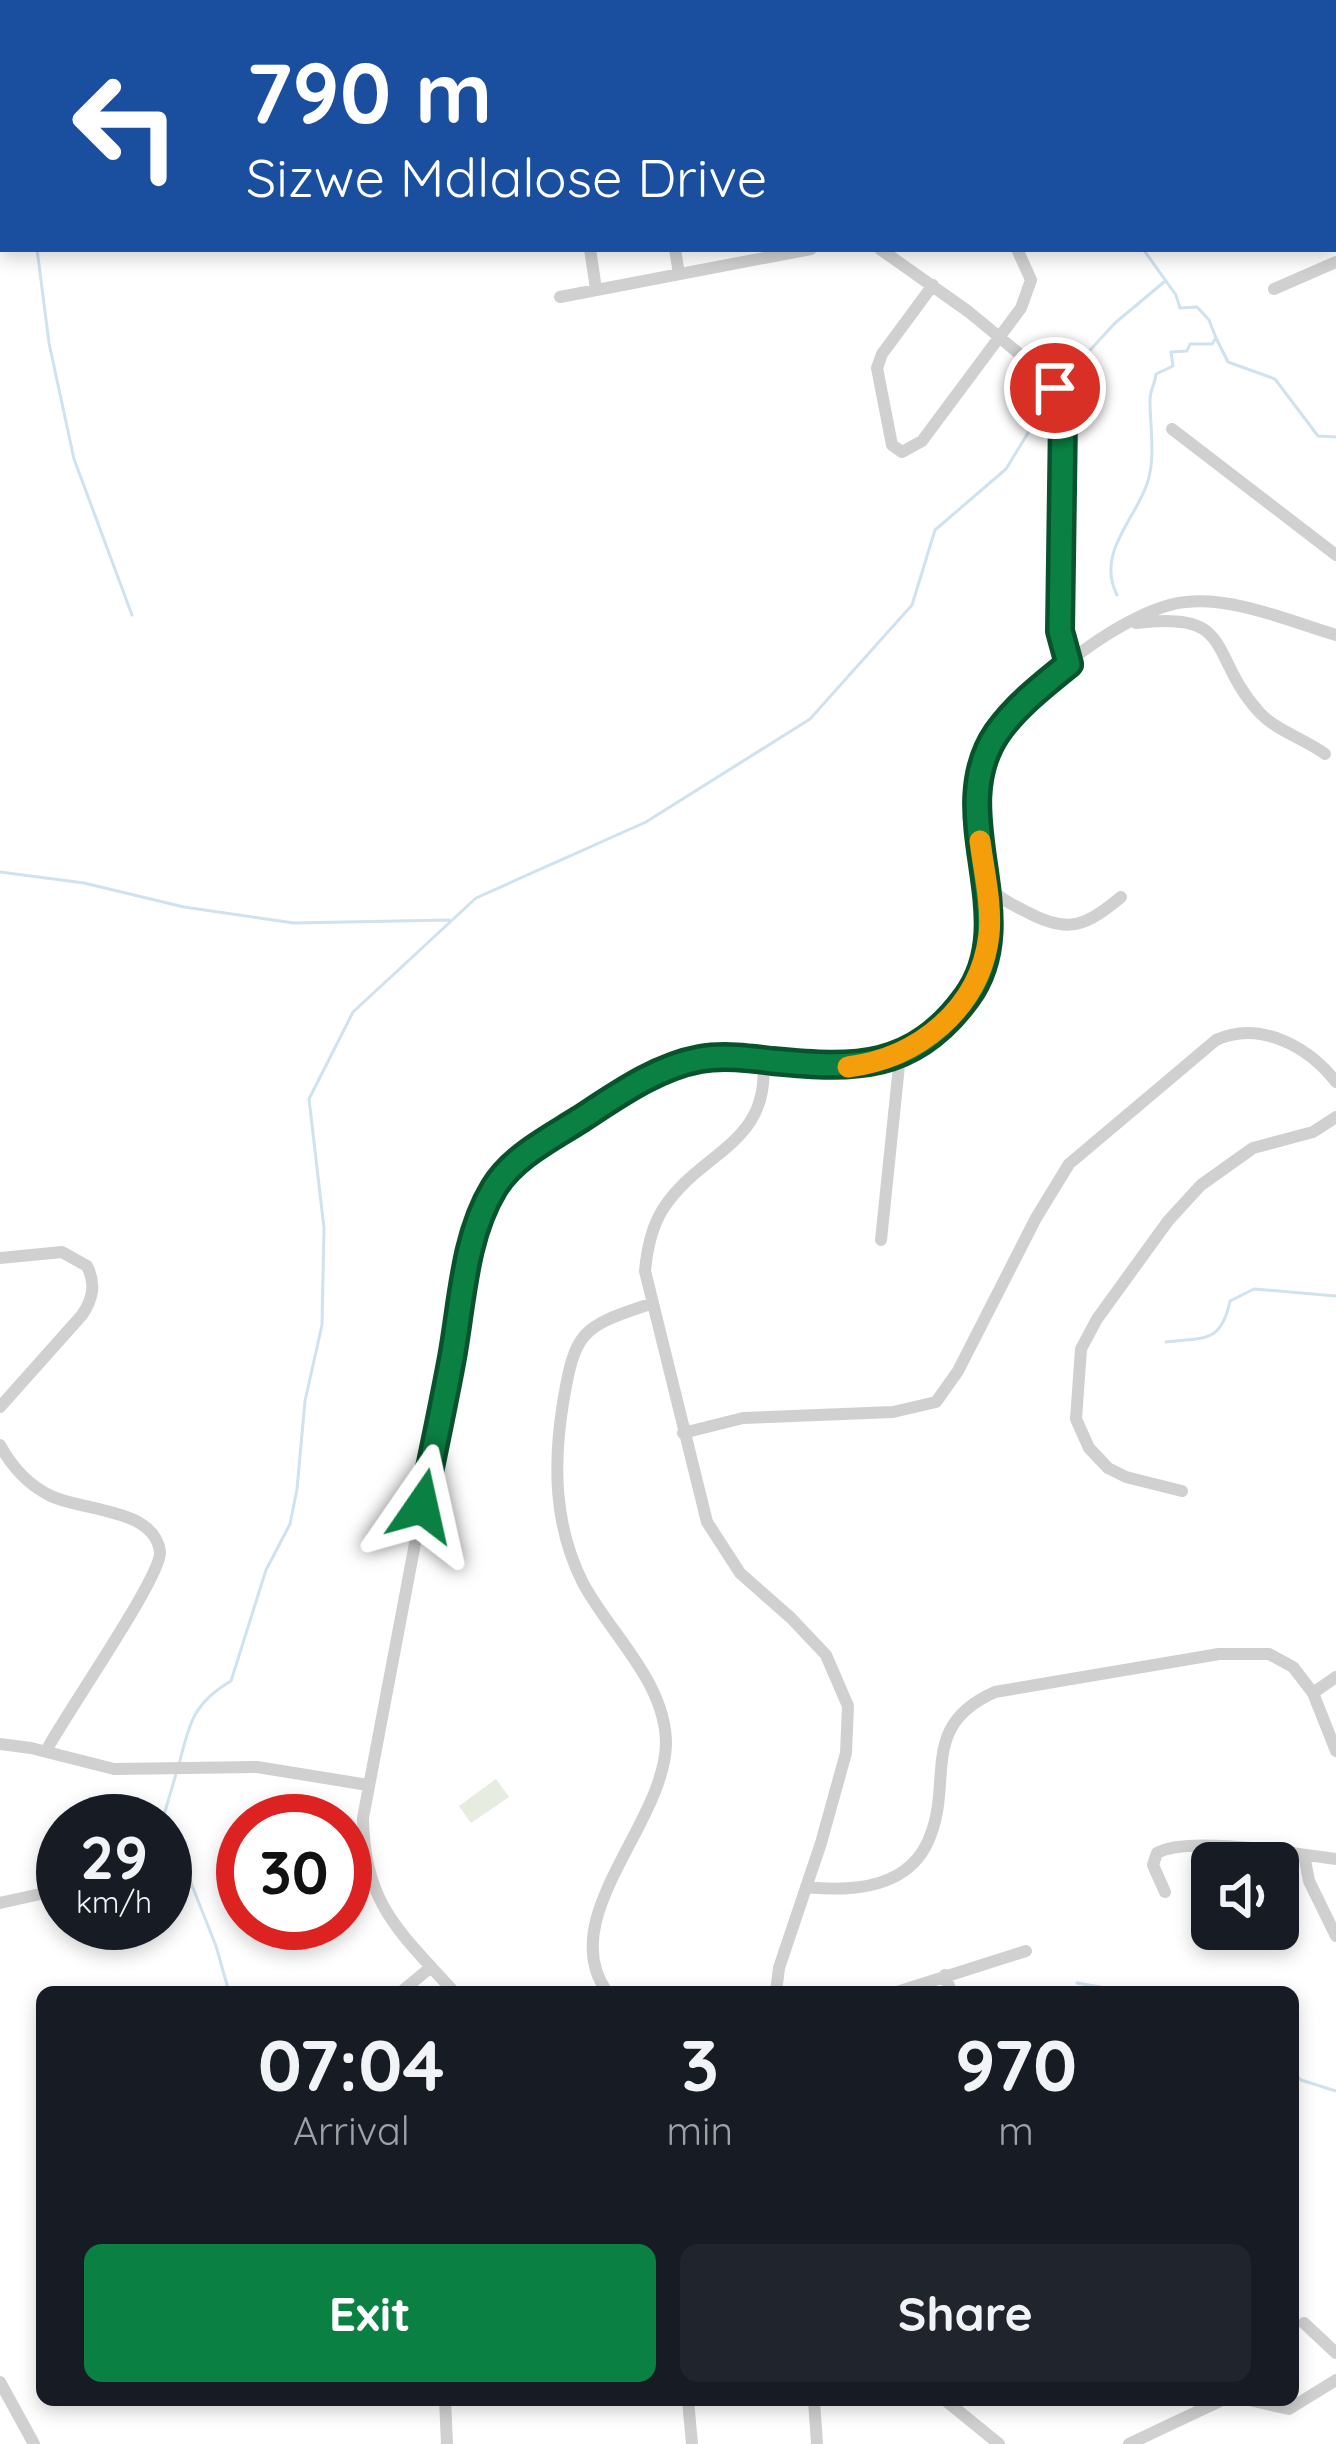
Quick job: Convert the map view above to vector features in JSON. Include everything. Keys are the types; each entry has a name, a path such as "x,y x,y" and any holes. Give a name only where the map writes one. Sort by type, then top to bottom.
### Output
{"street":[{"path":"590,252 596,289"},
{"path":"676,252 680,274"},
{"path":"884,252 1000,336 1052,383 1061,402 1060,631 1069,664"},
{"path":"933,285 882,354 877,368 890,439 897,451 922,441 1031,290 1029,269 1019,252"},
{"path":"560,297 763,253"},
{"path":"1274,289 1336,262"},
{"path":"1172,429 1217,455 1336,555"},
{"path":"448,1986 398,1929 367,1874 364,1818 470,1255 496,1185 536,1147 651,1076 700,1059 844,1067 900,1056 930,1036 970,994 989,935 976,802 988,750 1020,706 1126,624 1156,609 1207,602 1336,635"},
{"path":"1126,624 1187,620 1206,628 1260,713 1325,754"},
{"path":"987,886 1045,922 1069,927 1093,918 1121,897"},
{"path":"683,1432 743,1418 893,1412 936,1402 958,1371 1055,1182 1084,1147 1216,1040 1245,1031 1293,1045 1336,1082"},
{"path":"880,1240 900,1056"},
{"path":"763,1060 763,1095 753,1123 674,1195 652,1232 645,1271 706,1522 740,1573 817,1644 844,1692 849,1721 845,1753 777,1986"},
{"path":"1182,1491 1126,1477 1108,1468 1089,1448 1076,1419 1081,1348 1168,1222 1201,1185 1252,1148 1312,1132 1336,1117"},
{"path":"0,1258 62,1252 87,1266 93,1284 82,1315 0,1407"},
{"path":"605,1986 592,1956 593,1924 652,1800 666,1743 648,1683 575,1565 558,1499 556,1445 574,1347 596,1324 650,1304"},
{"path":"0,1444 29,1482 60,1500 144,1525 157,1540 160,1553 148,1588 46,1751"},
{"path":"806,1887 873,1887 894,1877 917,1856 932,1834 940,1758 952,1728 969,1706 995,1691 1242,1652 1269,1654 1285,1662 1313,1693 1336,1751"},
{"path":"1313,1693 1336,1677"},
{"path":"0,1744 114,1769 273,1768 368,1786"},
{"path":"1165,1892 1153,1865 1156,1853 1170,1846 1336,1859"},
{"path":"1304,1855 1309,1880 1336,1936"},
{"path":"0,1903 36,1895"},
{"path":"915,1986 1026,1951"},
{"path":"407,1986 431,1967"},
{"path":"945,1975 949,1986"},
{"path":"1304,2323 1336,2354"},
{"path":"1299,2401 1336,2380"},
{"path":"0,2382 34,2444"},
{"path":"445,2406 447,2444"},
{"path":"689,2406 692,2444"},
{"path":"815,2406 818,2444"},
{"path":"952,2406 999,2444"},
{"path":"1129,2444 1209,2406"}],"shaded area":[{"path":"496,1779 509,1797 471,1823 459,1806"}],"waterway":[{"path":"37,252 49,343 74,459 132,615"},
{"path":"1117,595 1111,566 1114,552 1150,474 1150,396 1156,374 1173,366 1171,352 1187,351 1190,344 1212,344 1216,338 1197,307 1180,308 1145,252"},
{"path":"1059,384 1115,323 1164,282"},
{"path":"1216,338 1228,362 1275,379 1318,436 1336,437"},
{"path":"179,1764 195,1715 208,1697 231,1681 266,1570 290,1524 305,1401 322,1325 324,1228 309,1099 353,1012 476,898 646,822 810,719 912,605 935,530 1006,469 1053,392"},
{"path":"0,872 294,923 449,920"},
{"path":"1166,1342 1216,1332 1230,1301 1254,1289 1336,1296"},
{"path":"176,1774 164,1815 227,1986"},
{"path":"1077,1983 1094,1986"},
{"path":"1299,2078 1336,2091"}],"slow traffic":[{"path":"848,1067 900,1056 930,1036 970,994 989,935 980,841"}],"route":[{"path":"422,1506 474,1235 496,1185 521,1157 678,1064 714,1057 844,1067 900,1056 930,1036 970,994 989,935 976,802 988,750 1020,706 1069,664 1060,631 1063,418 1055,388"}]}
